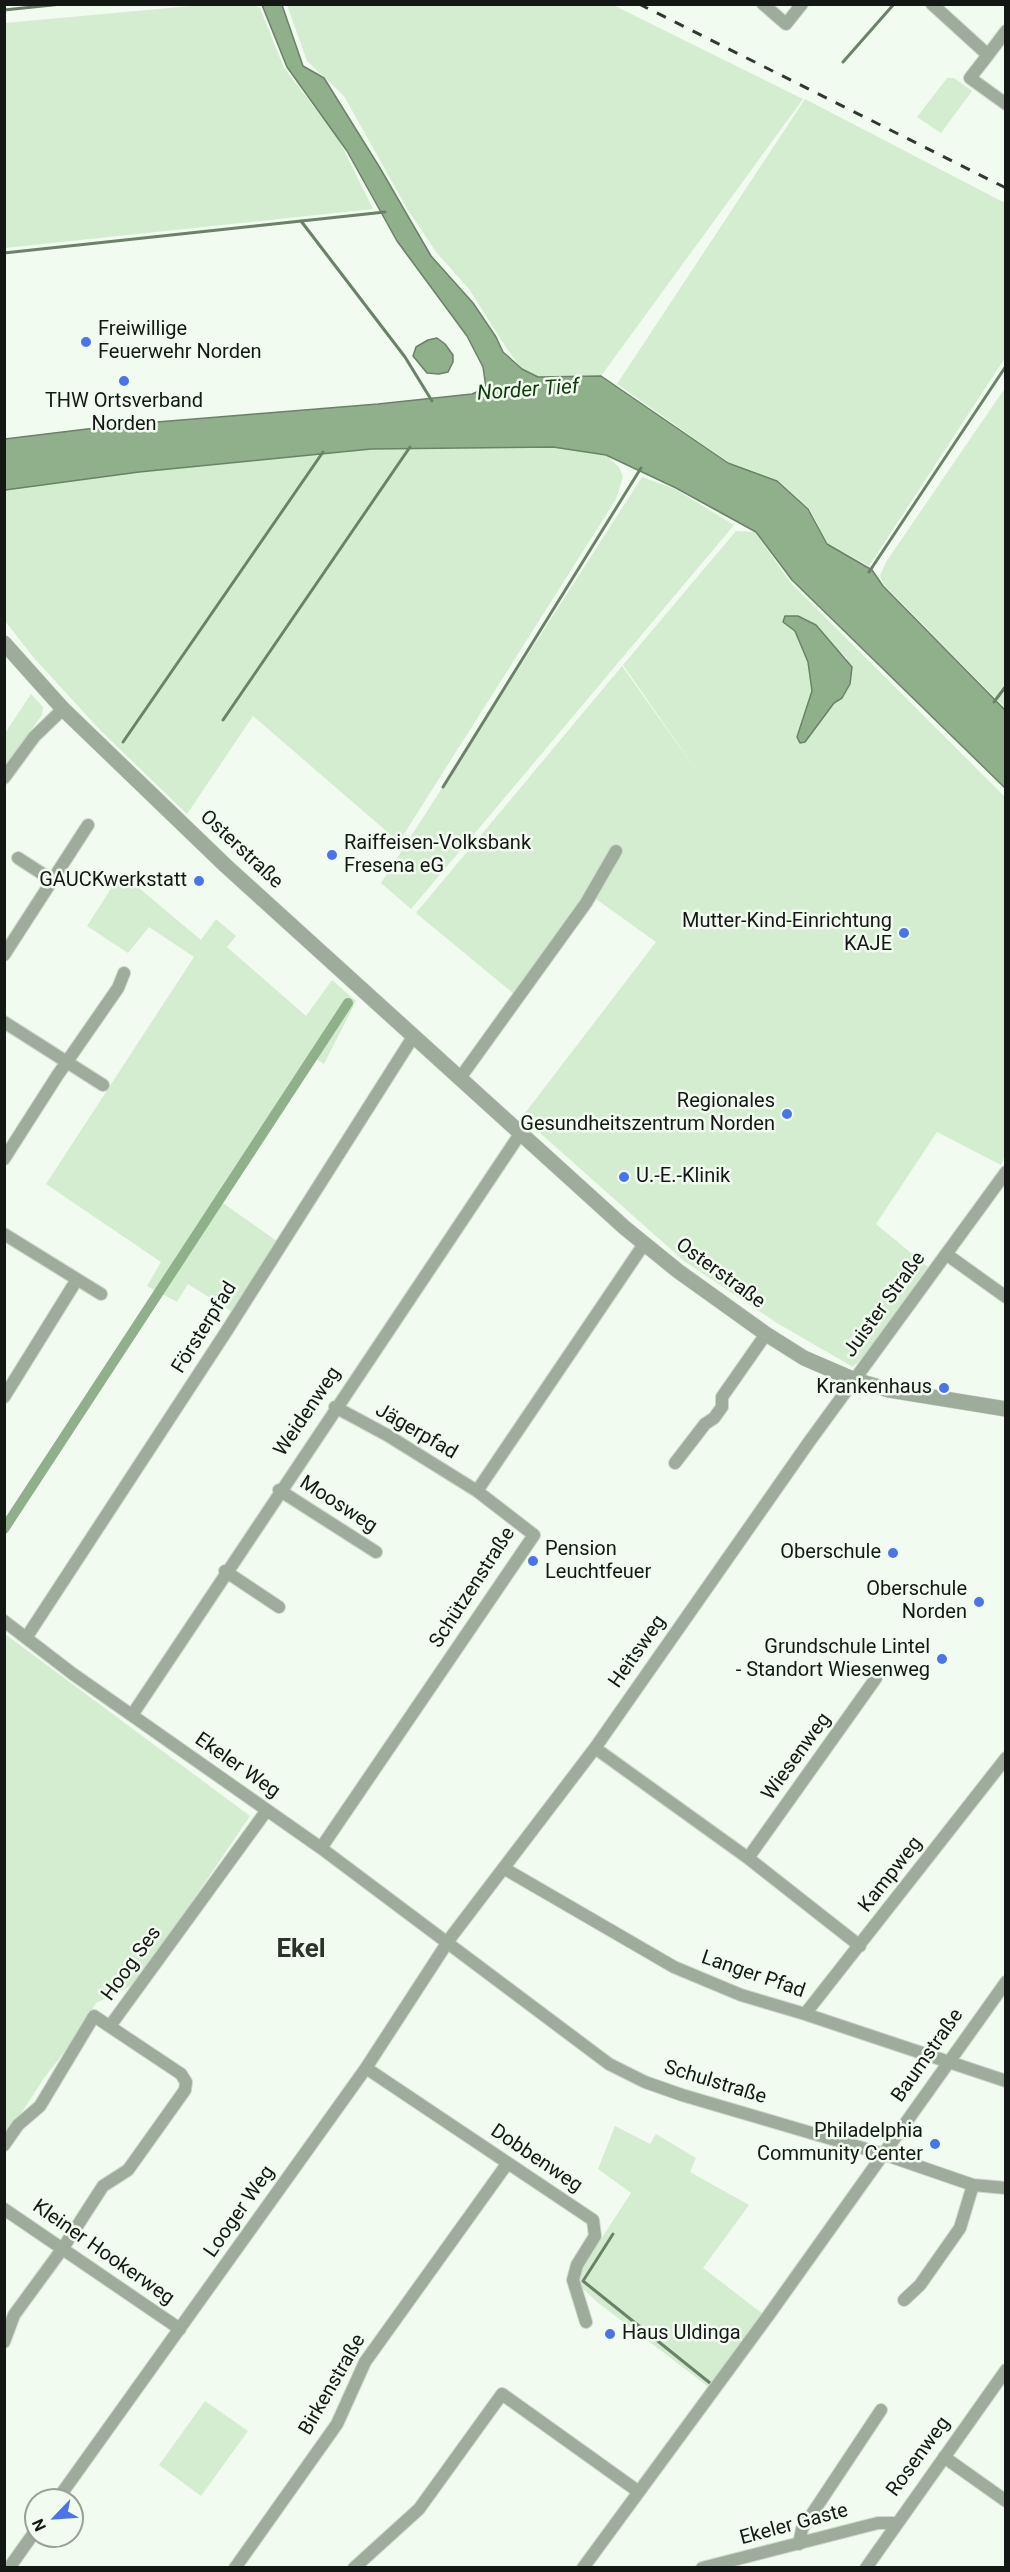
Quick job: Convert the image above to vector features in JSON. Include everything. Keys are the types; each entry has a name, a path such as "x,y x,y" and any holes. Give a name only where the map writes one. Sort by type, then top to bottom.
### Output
{"street":[{"path":"763,4 786,24 802,4"},
{"path":"932,4 988,55"},
{"path":"1005,31 970,78 1005,104"},
{"name":"Osterstraße","path":"4,643 63,709 226,866 644,1244 766,1334 804,1358 855,1380 910,1394 1005,1409"},
{"path":"4,778 34,737 63,709"},
{"path":"4,955 10,935 52,880 88,825"},
{"path":"460,1078 586,903 616,851"},
{"path":"18,858 52,880"},
{"path":"4,1159 118,988 124,973"},
{"path":"4,1022 103,1085"},
{"name":"Försterpfad","path":"26,1638 214,1351 413,1037"},
{"name":"Weidenweg","path":"132,1714 279,1490 520,1134"},
{"name":"Juister Straße","path":"855,1380 1005,1172"},
{"path":"4,1234 100,1294"},
{"path":"477,1491 644,1244"},
{"name":"Juister Straße","path":"946,1254 1005,1297"},
{"path":"4,1397 76,1281"},
{"path":"675,1463 705,1424 714,1418 722,1407 722,1397 766,1334"},
{"name":"Heitsweg","path":"447,1942 505,1869 595,1748 855,1380"},
{"name":"Jägerpfad","path":"335,1407 387,1435 477,1491"},
{"name":"Moosweg","path":"279,1490 376,1552"},
{"name":"Schützenstraße","path":"321,1848 534,1535 477,1491"},
{"path":"225,1571 279,1607"},
{"name":"Ekeler Weg","path":"4,1621 321,1848 447,1942"},
{"name":"Wiesenweg","path":"748,1858 876,1678"},
{"path":"595,1748 748,1858 860,1946"},
{"name":"Kampweg","path":"805,2014 1005,1758"},
{"name":"Hoog Ses","path":"4,2145 18,2125 40,2106 94,2016 110,2026 267,1810"},
{"name":"Langer Pfad","path":"505,1869 674,1967 741,1995 949,2060 1005,2081"},
{"name":"Looger Weg","path":"66,2488 366,2068 447,1942"},
{"name":"Schulstraße","path":"447,1942 591,2051 627,2074 681,2095 883,2154 973,2185 1005,2188"},
{"name":"Baumstraße","path":"583,2568 1005,1982"},
{"path":"4,2342 14,2315 63,2248 103,2186 128,2170 185,2090 186,2082 181,2074 110,2026"},
{"name":"Dobbenweg","path":"366,2068 592,2220 595,2236 577,2265 573,2280 586,2322"},
{"name":"Birkenstraße","path":"235,2568 338,2424 365,2362 507,2164"},
{"path":"904,2300 920,2285 960,2228 973,2185"},
{"name":"Kleiner Hookerweg","path":"4,2209 180,2330"},
{"name":"Rosenweg","path":"866,2568 895,2523 1005,2370"},
{"path":"354,2568 419,2510 502,2394 639,2492"},
{"path":"799,2544 802,2529 881,2410"},
{"path":"944,2457 1005,2501"},
{"name":"Ekeler Gaste","path":"702,2568 738,2564 799,2544 878,2523 895,2523"},
{"path":"9,2568 24,2547"}],"shaded area":[{"path":"213,4 255,5 260,8 284,68 338,138 373,209 5,248 5,23"},
{"path":"287,5 613,5 803,99 601,376 538,377 522,369 469,289 436,252 406,207 344,96 307,61"},
{"path":"947,78 954,78 972,91 941,133 917,117"},
{"path":"805,99 1005,203 1005,358 869,566 828,544 809,508 777,480 728,462 617,384"},
{"path":"1005,388 1005,708 884,585 880,576 886,562"},
{"path":"553,447 606,455 619,467 623,477 616,499 399,842 253,716 187,814 100,730 34,658 5,621 5,490 139,472 371,449"},
{"path":"642,477 675,489 734,525 411,909 381,883"},
{"path":"736,531 755,532 790,582 1005,797 1006,1152 1001,1165 937,1132 876,1224 928,1267 870,1350 853,1367 777,1323 684,1261 522,1117 656,942 596,899 514,994 416,913 622,666 701,777 623,665","holes":["785,616 805,618 847,658 842,698 834,703 805,742 800,743 797,737 812,691 808,662 802,642"]},
{"path":"31,694 43,707 42,715 5,766 5,733"},
{"path":"121,873 201,940 216,919 236,936 227,947 306,1016 332,980 356,1001 324,1064 312,1056 220,1201 281,1244 237,1315 188,1284 177,1302 147,1286 161,1262 46,1184 194,957 149,927 128,953 87,926"},
{"path":"5,1634 250,1816 137,1983 96,2003 73,2041 44,2078 5,2138"},
{"path":"615,2126 650,2144 656,2134 696,2158 690,2172 749,2205 703,2268 767,2317 710,2388 597,2302 581,2287 577,2276 631,2193 598,2169"},
{"path":"205,2401 248,2431 201,2496 159,2465"}],"water":[{"name":"Norder Tief","path":"262,5 282,5 303,66 324,78 431,256 473,303 496,337 503,352 522,369 538,377 601,376 728,463 777,481 808,509 827,544 872,570 883,586 1005,710 1005,788 792,580 756,532 676,488 606,455 553,447 371,449 139,472 5,490 5,439 120,425 378,404 472,394 486,388 483,367 467,336 397,241 347,151 287,67"},
{"path":"437,338 453,355 453,362 448,372 427,373 413,356 416,347"},
{"path":"785,616 798,616 816,625 852,667 850,684 842,698 834,703 805,742 800,743 797,737 812,691 808,662 795,631 783,622"}],"waterway":[{"path":"4,10 62,4"},
{"path":"843,62 894,4"},
{"path":"4,253 385,212"},
{"path":"301,221 405,357 432,401"},
{"path":"869,572 1006,366"},
{"path":"223,720 410,447"},
{"path":"123,742 323,452"},
{"path":"443,787 641,468"},
{"path":"994,702 1006,686"},
{"path":"4,1529 348,1003"},
{"path":"613,2234 583,2281 710,2383"}],"railway":[{"path":"639,4 1006,188"}],"place":[{"name":"Freiwillige Feuerwehr Norden","path":"86,342"},
{"name":"THW Ortsverband Norden","path":"124,381"},
{"name":"Raiffeisen-Volksbank Fresena eG","path":"332,855"},
{"name":"GAUCKwerkstatt","path":"199,881"},
{"name":"Mutter-Kind-Einrichtung KAJE","path":"904,933"},
{"name":"Regionales Gesundheitszentrum Norden","path":"787,1114"},
{"name":"U.-E.-Klinik","path":"624,1177"},
{"name":"Krankenhaus","path":"944,1388"},
{"name":"Oberschule","path":"893,1553"},
{"name":"Pension Leuchtfeuer","path":"533,1561"},
{"name":"Oberschule Norden","path":"979,1602"},
{"name":"Grundschule Lintel - Standort Wiesenweg","path":"942,1659"},
{"name":"Philadelphia Community Center","path":"935,2144"},
{"name":"Haus Uldinga","path":"610,2334"}],"district":[{"name":"Ekel","path":"301,1950"}]}
